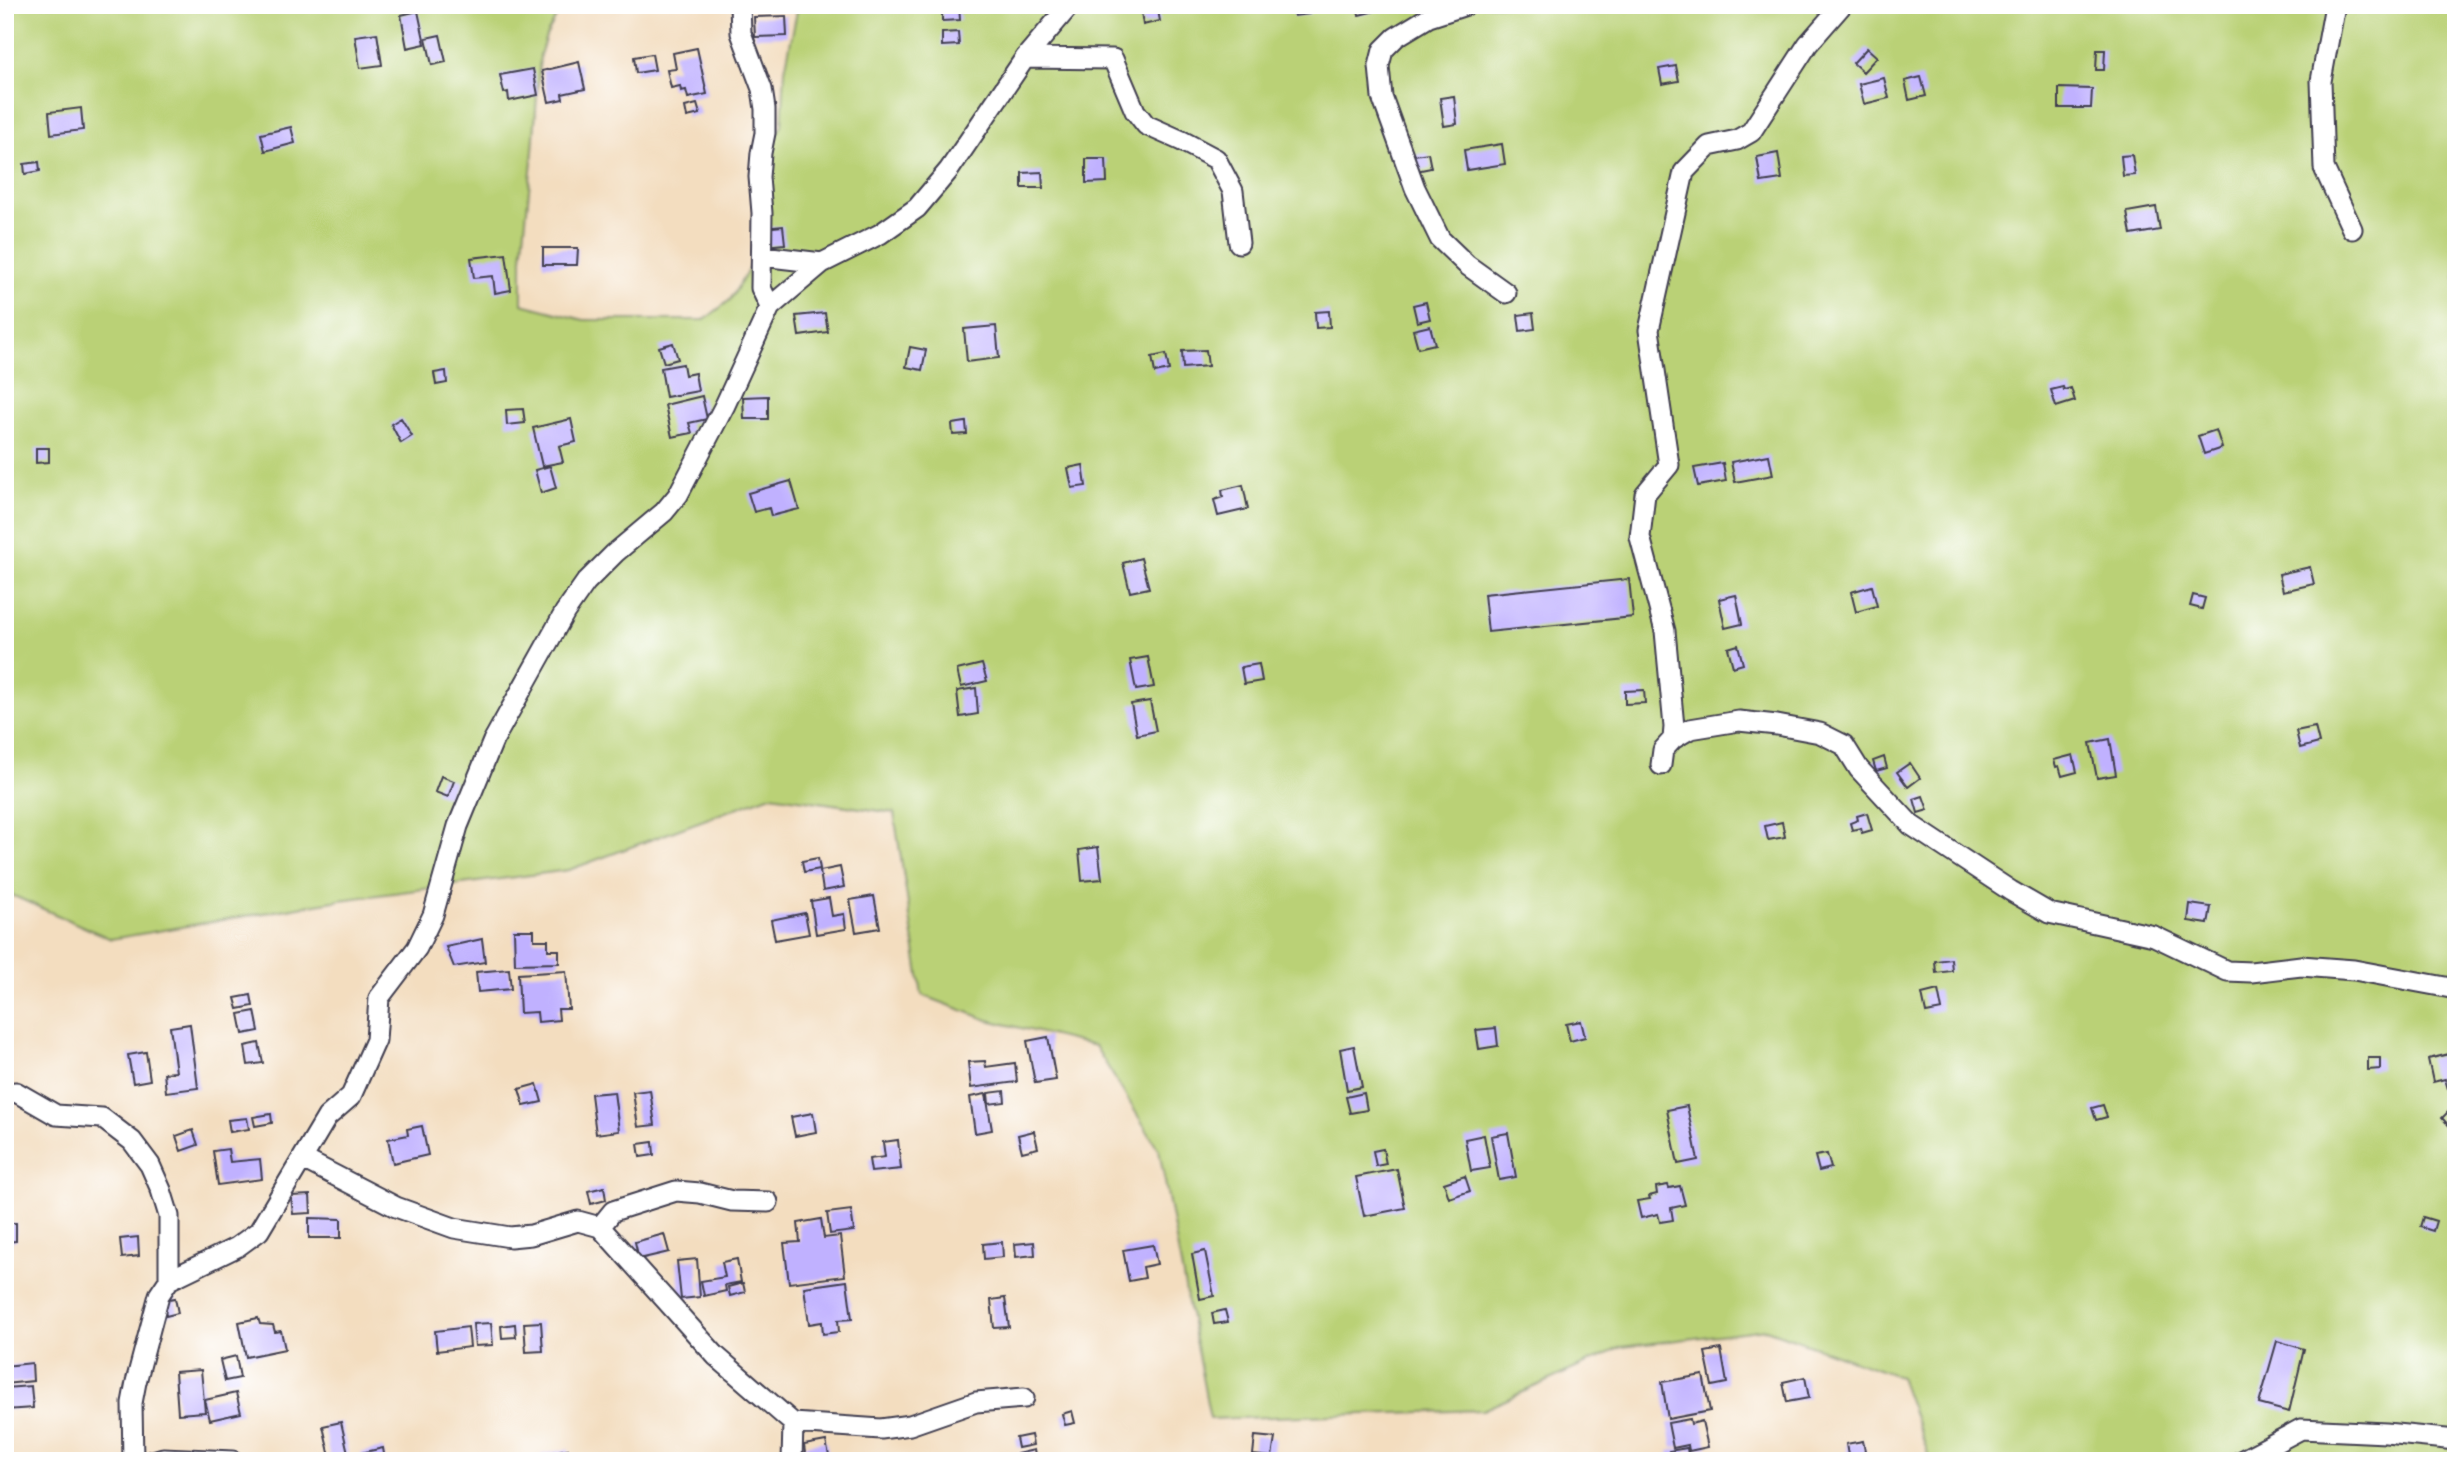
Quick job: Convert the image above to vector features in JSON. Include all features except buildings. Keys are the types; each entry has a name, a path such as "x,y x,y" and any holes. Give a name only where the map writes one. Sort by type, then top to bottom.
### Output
{"street":[{"path":"133,1461 132,1403 159,1295 169,1280 237,1247 259,1231 327,1117 351,1096 376,1040 379,998 417,948 433,915 458,826 493,741 565,612 586,582 615,553 664,512 678,495 725,405 770,307 822,263 880,234 917,208 949,170 1025,58 1070,5"},
{"path":"1466,5 1429,17 1396,37 1383,50 1378,66 1382,97 1415,188 1440,239 1467,265 1506,293"},
{"path":"1673,738 1665,631 1640,537 1645,494 1669,465 1649,330 1684,172 1709,146 1737,140 1751,132 1808,44 1842,5"},
{"path":"2335,5 2321,81 2324,168 2351,229"},
{"path":"740,7 741,33 762,89 765,109 765,133 759,177 762,213 761,288 770,307"},
{"path":"1025,58 1113,59 1135,111 1146,125 1216,159 1233,191 1239,243"},
{"path":"762,256 822,263"},
{"path":"1661,765 1663,750 1673,738 1690,729 1739,722 1777,725 1820,733 1843,745 1859,769 1911,825 2049,913 2154,936 2227,971 2251,972 2301,966 2340,969 2456,989"},
{"path":"5,1093 16,1092 56,1115 102,1118 132,1141 150,1165 169,1216 169,1280"},
{"path":"303,1159 396,1208 454,1228 510,1237 531,1235 578,1221 600,1227 716,1356 793,1423 881,1429 909,1424 976,1402 1024,1398"},
{"path":"600,1227 613,1211 676,1191 732,1200 768,1202"},
{"path":"792,1461 793,1423"},
{"path":"2241,1461 2301,1429 2456,1440"},
{"path":"153,1461 163,1458 233,1461"}],"green space":[{"path":"5,5 563,5 546,36 540,55 522,258 522,304 584,320 704,320 730,300 757,255 759,177 772,142 782,125 785,70 797,11 795,5 2456,5 2456,1461 1931,1461 1900,1377 1766,1329 1622,1347 1483,1410 1210,1419 1159,1150 1095,1046 988,1020 922,995 894,813 771,795 569,870 340,900 111,939 5,892"}]}
